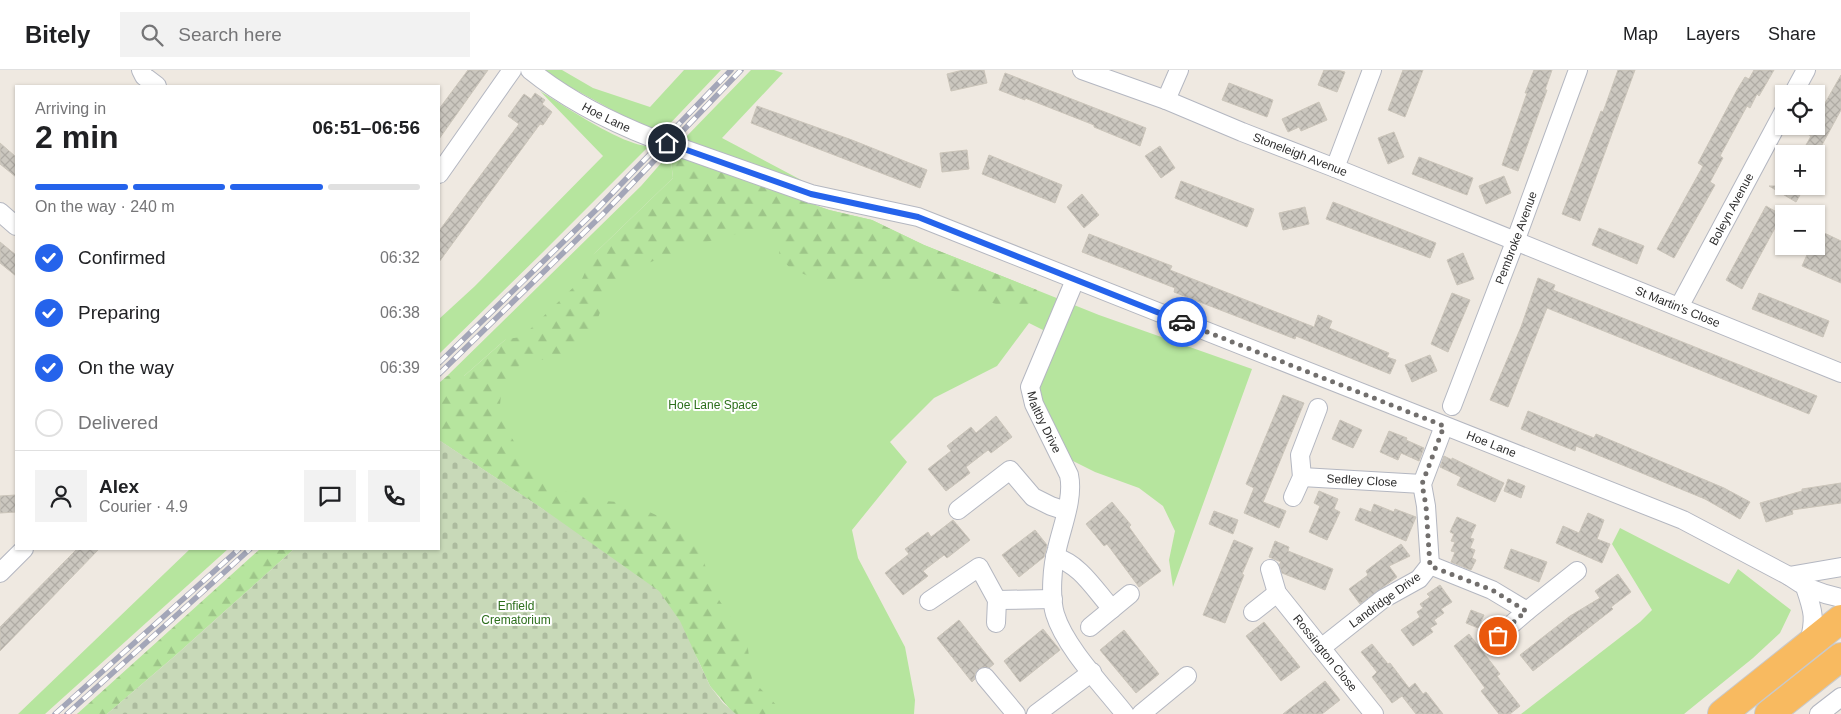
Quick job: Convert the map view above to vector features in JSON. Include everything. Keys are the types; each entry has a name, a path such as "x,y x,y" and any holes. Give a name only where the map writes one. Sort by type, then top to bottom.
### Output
{"highway":[{"path":"1722,714 1841,619"},
{"path":"1770,714 1836,663"}],"street":[{"path":"141,70 144,76 156,85"},
{"path":"440,173 512,70"},
{"name":"Hoe Lane","path":"530,70 549,86 617,124 811,194 918,217 1683,520 1789,576 1804,587 1829,596 1841,598"},
{"name":"Stoneleigh Avenue","path":"1082,70 1166,100 1515,242"},
{"path":"1166,100 1179,70"},
{"path":"1335,168 1372,70"},
{"name":"Pembroke Avenue","path":"1452,406 1578,70"},
{"path":"1798,85 1806,70"},
{"name":"Boleyn Avenue","path":"1679,307 1775,128"},
{"path":"0,212 15,225"},
{"name":"St Martin's Close","path":"1515,242 1841,373"},
{"name":"Maltby Drive","path":"1075,280 1030,387 1034,404 1069,474 1072,487 1055,557 1052,599 1055,614 1066,640 1126,714"},
{"path":"1293,496 1302,477 1300,455 1318,408"},
{"path":"1422,484 1444,426"},
{"path":"958,510 1010,470 1033,497 1066,511"},
{"name":"Sedley Close","path":"1302,477 1422,484"},
{"name":"Landridge Drive","path":"1321,648 1383,599 1419,579 1430,566 1426,506 1422,484"},
{"path":"2,568 23,550"},
{"path":"1055,557 1066,560 1077,569 1112,609"},
{"path":"1430,566 1492,590 1526,611"},
{"path":"929,601 979,567 996,600 996,623"},
{"path":"1789,576 1841,567"},
{"name":"Rossington Close","path":"1270,569 1277,593 1374,714"},
{"path":"1498,636 1526,611 1577,571"},
{"path":"1804,587 1813,611 1813,627 1809,644"},
{"path":"1254,612 1277,593"},
{"path":"1090,627 1130,594"},
{"path":"996,600 1052,599"},
{"path":"1036,714 1092,672"},
{"path":"1141,714 1188,676"},
{"path":"985,677 1016,714"},
{"path":"1819,714 1841,697"}],"green space":[{"path":"543,70 562,70 593,88 650,107 684,70 721,70 662,132 629,119 548,75"},
{"path":"751,70 774,70 783,73 722,138 803,181 683,140"},
{"path":"540,91 609,132 638,144 649,146 440,353 440,318 475,286 603,156"},
{"name":"Hoe Lane Space","path":"670,153 673,178 593,255 700,165 829,210 872,220 924,245 1099,315 1252,369 1173,587 1169,560 1175,531 1163,506 1139,488 1095,472 1067,458 1036,389 1043,330 1029,323 997,366 934,398 890,442 907,462 852,530 858,558 905,647 915,700 914,714 736,714 693,652 543,509 440,441 506,339 464,376 447,376 641,186"},
{"path":"670,153 829,210 872,220 924,245 1037,290 1030,310 1006,307 919,281 883,279 847,282 815,279 790,268 779,256 780,243 778,235 769,230 751,230 695,245 630,270 616,283 603,304 594,329 584,342 570,353 520,365 502,384 500,405 507,430 526,461 551,487 592,500 630,503 671,522 697,542 715,594 747,641 752,680 785,714 734,714 710,686 680,621 659,591 543,509 440,441 440,382 447,376 464,376 506,339 522,337 582,279 593,255 673,178"},
{"name":"Enfield Crematorium","path":"440,441 543,509 659,591 680,621 710,686 723,703 736,714 107,714 293,550 440,550"},
{"path":"1620,528 1729,584 1738,569 1791,610 1780,633 1753,658 1684,714 1521,714 1640,622 1652,610 1612,544"},
{"path":"189,550 227,550 45,714 18,714"},
{"path":"259,550 293,550 107,714 77,714"}],"building":[{"path":"468,70 488,70 440,138 440,108"},
{"path":"963,70 984,70 987,83 951,91 947,74"},
{"path":"1324,70 1345,72 1337,92 1318,85"},
{"path":"1403,70 1423,70 1405,117 1388,110"},
{"path":"1534,70 1552,70 1545,90 1547,90 1518,171 1502,165"},
{"path":"1618,70 1635,70 1580,221 1562,214"},
{"path":"1754,70 1774,70 1759,96 1757,94 1750,108 1747,106 1720,156 1723,158 1710,182 1715,185 1674,258 1657,249 1703,166 1698,163 1737,90 1745,77 1749,79"},
{"path":"1005,73 1146,128 1140,146 1094,127 1094,125 999,90"},
{"path":"1841,75 1841,110 1822,145 1806,145 1811,136 1809,135 1825,135 1825,103"},
{"path":"1229,83 1273,100 1267,117 1222,100"},
{"path":"535,93 545,100 542,104 552,112 543,125 540,124 440,261 440,230 519,124 508,116 524,94 531,99"},
{"path":"1319,102 1327,120 1301,131 1299,127 1288,132 1282,119"},
{"path":"757,106 852,140 927,170 920,188 751,123"},
{"path":"1394,132 1404,157 1388,164 1378,138"},
{"path":"0,143 15,156 15,176 0,164"},
{"path":"1160,146 1175,168 1161,178 1145,156"},
{"path":"967,150 969,169 942,172 940,153"},
{"path":"989,155 1062,185 1055,203 982,174"},
{"path":"1419,157 1473,178 1467,195 1412,174"},
{"path":"1504,176 1511,193 1486,204 1479,186"},
{"path":"1181,181 1254,209 1247,227 1175,198"},
{"path":"1082,194 1099,215 1084,228 1067,207"},
{"path":"1784,195 1800,195 1796,202"},
{"path":"1333,202 1436,243 1430,258 1326,219"},
{"path":"1766,206 1775,211 1775,228 1742,289 1726,280"},
{"path":"1305,207 1309,224 1283,230 1279,213"},
{"path":"1599,228 1644,246 1637,264 1592,245"},
{"path":"1825,233 1841,241 1841,283 1802,266 1807,255 1825,255"},
{"path":"1089,234 1172,266 1170,270 1314,327 1318,315 1332,321 1329,328 1389,353 1387,357 1396,360 1390,374 1296,336 1295,339 1174,292 1175,288 1082,252"},
{"path":"0,242 15,254 15,275 0,263"},
{"path":"1463,253 1474,279 1457,285 1447,260"},
{"path":"1538,278 1555,285 1553,290 1817,396 1809,414 1547,308 1508,407 1490,400 1521,327"},
{"path":"1452,293 1470,300 1448,352 1431,344"},
{"path":"1759,293 1829,321 1823,337 1752,309"},
{"path":"1430,355 1437,371 1412,382 1405,365"},
{"path":"1283,395 1304,403 1263,502 1286,511 1279,528 1244,513 1254,488 1246,484"},
{"path":"1528,411 1594,438 1596,434 1724,488 1750,502 1740,519 1705,499 1576,446 1575,451 1521,429"},
{"path":"996,416 1012,437 991,453 988,450 966,467 970,473 946,491 928,469 951,451 947,446 971,427 976,433"},
{"path":"1340,420 1362,430 1353,448 1332,439"},
{"path":"1389,431 1407,438 1406,440 1424,448 1419,461 1401,453 1398,460 1380,452"},
{"path":"1444,456 1504,483 1495,502 1457,485 1461,477 1440,467"},
{"path":"1508,479 1525,486 1521,498 1504,491"},
{"path":"1841,483 1841,503 1792,510 1793,514 1766,522 1760,503 1802,491 1802,489"},
{"path":"1319,491 1338,499 1334,509 1340,512 1327,540 1309,532 1320,506 1314,503"},
{"path":"15,495 15,512 0,513 0,496"},
{"path":"1112,502 1131,525 1129,527 1161,571 1139,587 1107,544 1104,546 1086,524"},
{"path":"1374,504 1394,512 1395,509 1416,517 1406,541 1355,520 1360,508 1371,512"},
{"path":"1214,511 1238,520 1233,534 1209,524"},
{"path":"1588,513 1604,520 1597,539 1610,544 1602,563 1556,543 1563,526 1579,533"},
{"path":"1457,517 1476,525 1470,538 1474,539 1470,548 1475,550 1472,558 1476,560 1471,570 1451,562 1455,552 1451,551 1455,542 1451,541 1454,534 1450,532"},
{"path":"953,520 970,540 947,558 944,555 923,571 928,576 903,595 885,573 909,554 905,549 928,532 931,537"},
{"path":"1035,530 1047,545 1044,557 1019,577 1002,555"},
{"path":"1234,540 1253,548 1225,623 1203,615"},
{"path":"1275,541 1289,547 1288,551 1333,569 1325,590 1282,573 1279,565 1281,562 1269,557"},
{"path":"1401,544 1410,556 1389,566 1397,577 1360,604 1349,589 1368,575 1366,571"},
{"path":"1511,549 1547,562 1539,582 1504,568"},
{"path":"76,550 98,550 0,651 0,627"},
{"path":"1618,574 1631,592 1611,607 1613,609 1533,671 1520,655 1570,616 1600,598 1595,591"},
{"path":"1440,585 1452,602 1441,609 1444,613 1434,620 1437,624 1430,628 1433,632 1413,646 1401,630 1420,617 1417,612 1423,608 1420,604 1430,597 1427,594"},
{"path":"1471,610 1484,615 1478,628 1466,623"},
{"path":"959,620 994,664 989,668 979,669 972,682 937,638"},
{"path":"1264,622 1300,667 1281,681 1246,636"},
{"path":"1043,629 1060,650 1020,682 1004,661"},
{"path":"1124,630 1159,674 1136,693 1100,650"},
{"path":"1469,634 1500,674 1497,676 1520,706 1510,714 1499,714 1481,691 1485,688 1454,646"},
{"path":"1372,644 1388,664 1390,663 1409,688 1415,683 1423,694 1426,692 1443,714 1416,714 1402,696 1392,703 1372,677 1377,672 1361,652"},
{"path":"1325,681 1340,700 1322,714 1283,714"}],"railway":[{"path":"440,362 598,208 731,70"},
{"path":"440,373 603,214 741,70"},
{"path":"55,714 238,550"},
{"path":"67,714 249,550"}],"way so far":[{"path":"1182,322 1444,426 1422,484 1426,506 1430,566 1492,590 1526,611 1498,636"}],"route":[{"path":"667,143 811,194 918,217 1182,322"}]}
